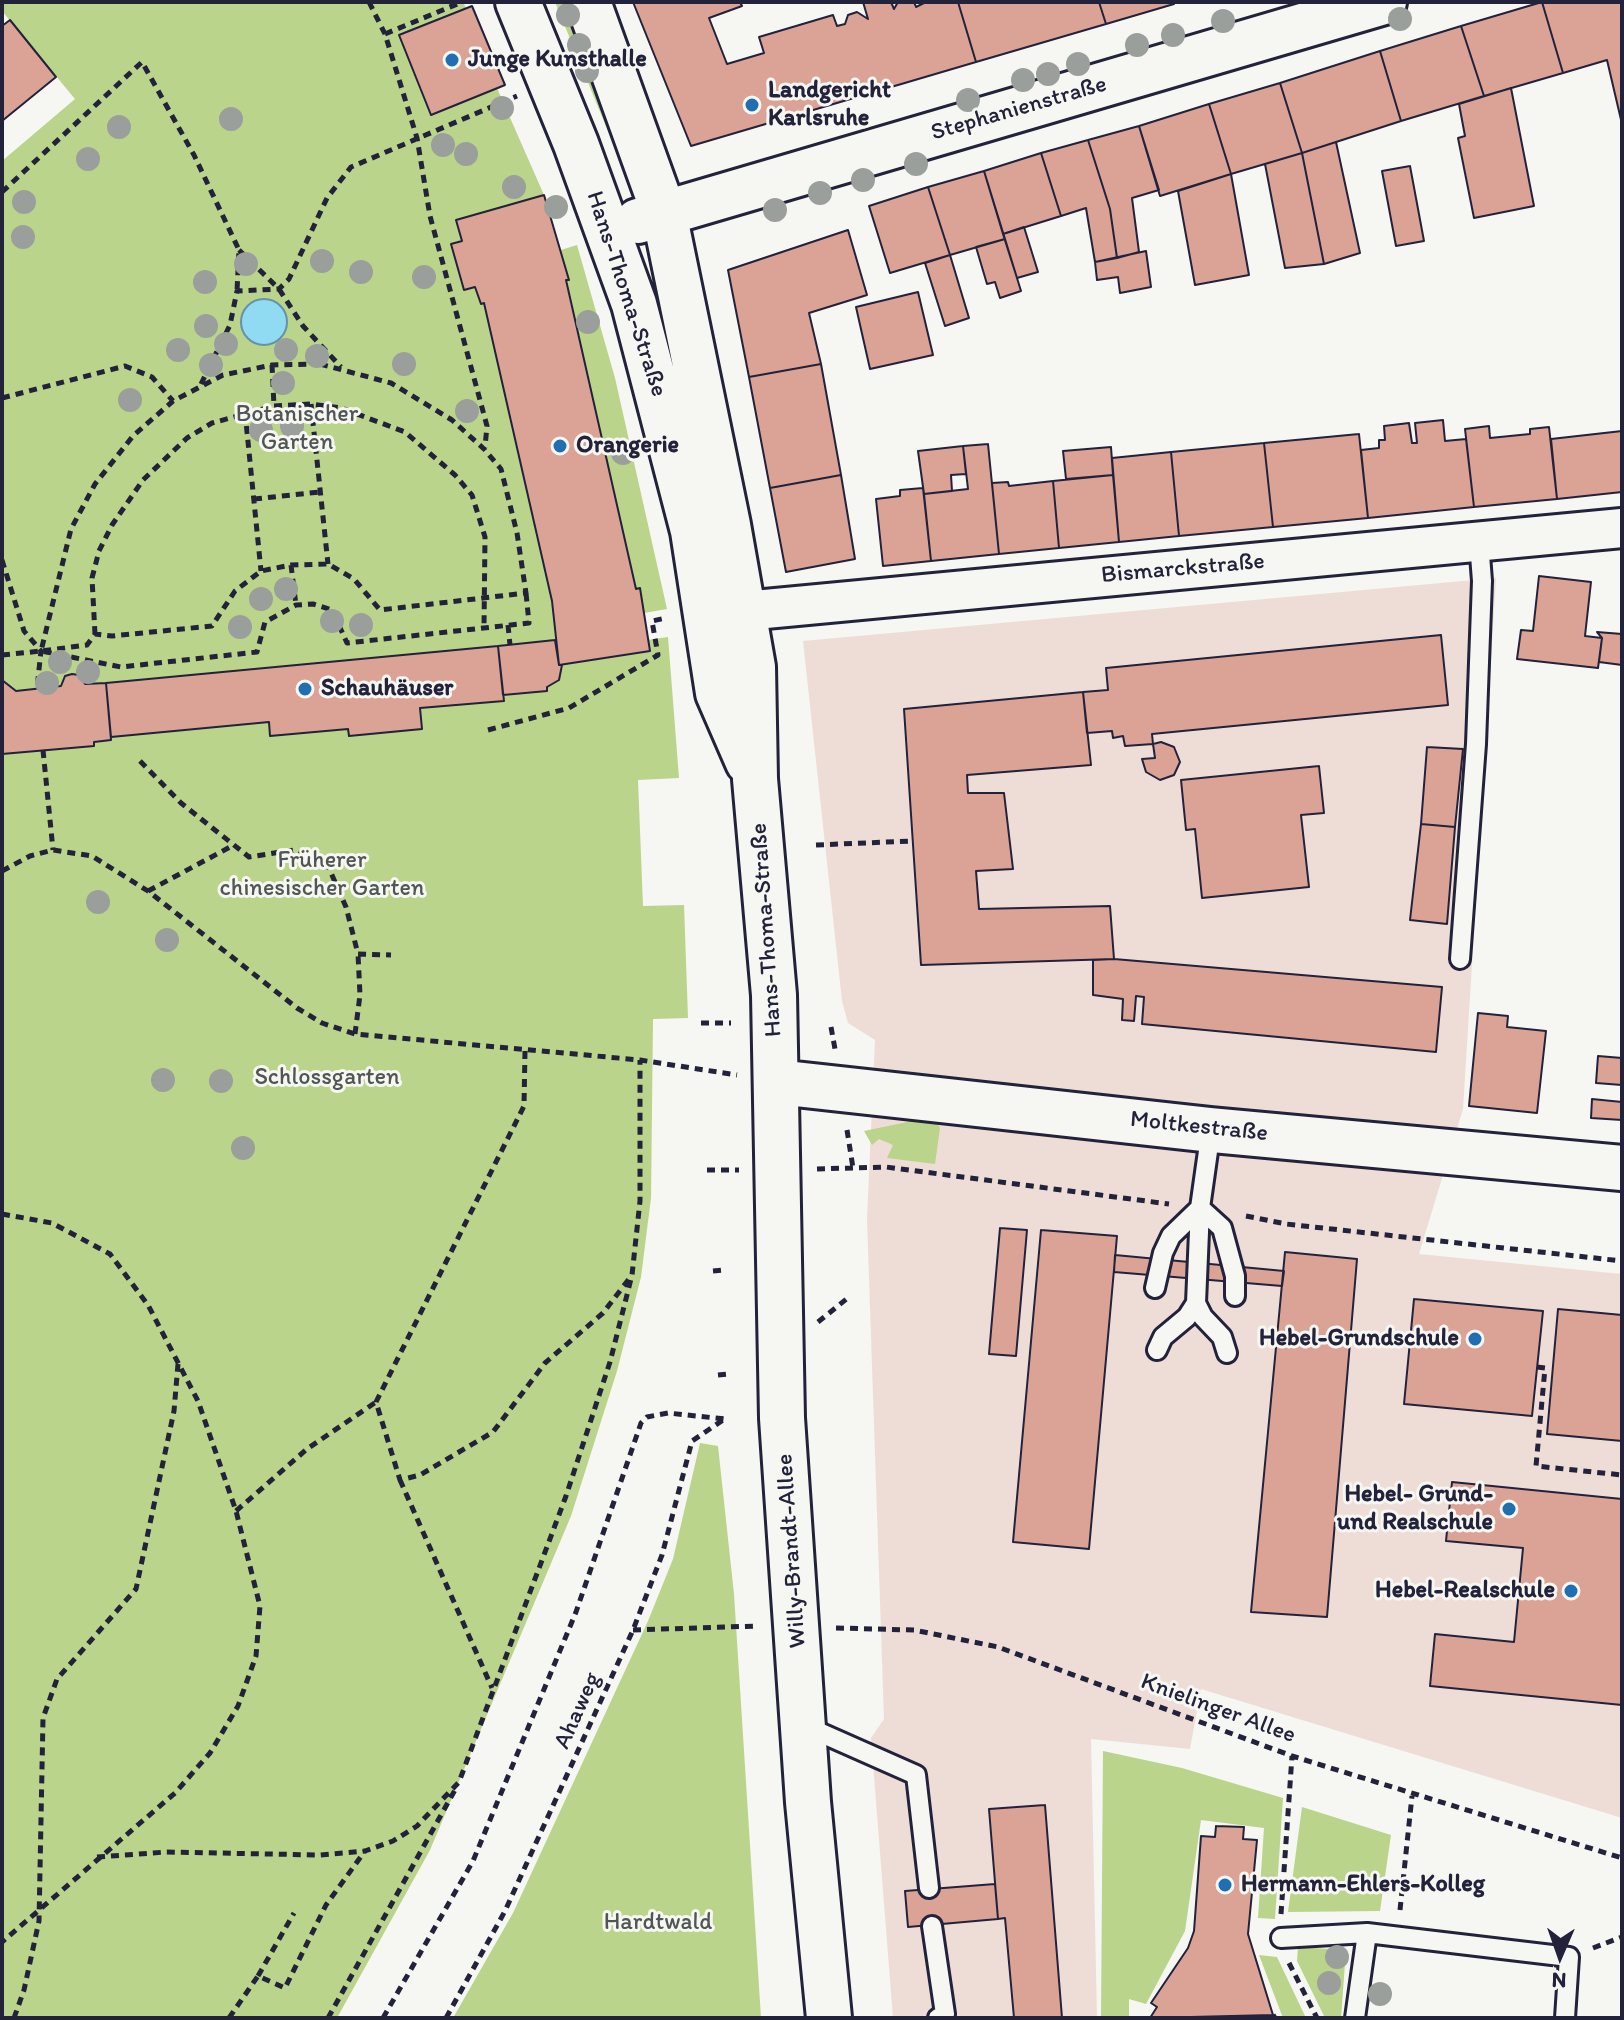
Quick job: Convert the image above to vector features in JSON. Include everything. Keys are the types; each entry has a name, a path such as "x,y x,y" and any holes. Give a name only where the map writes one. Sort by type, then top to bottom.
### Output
{"main road":[{"name":"Hans-Thoma-Straße","path":"518,2 609,230 634,304 693,531 718,693 755,779"},
{"name":"Hans-Thoma-Straße","path":"588,2 664,213 744,611 756,693 755,779 774,995 777,1082"},
{"name":"Stephanienstraße","path":"609,230 1384,2"},
{"name":"Moltkestraße","path":"777,1082 1211,1130 1622,1168"},
{"name":"Willy-Brandt-Allee","path":"777,1082 782,1418 803,1725 829,2018"}],"street":[{"name":"Bismarckstraße","path":"744,611 1622,528"}],"lane":[{"path":"1460,959 1476,744 1482,581 1479,542"},
{"path":"1211,1130 1200,1208 1196,1303 1203,1317 1222,1337 1227,1353"},
{"path":"1155,1288 1163,1253 1171,1236 1200,1208"},
{"path":"1200,1208 1222,1228 1235,1276 1235,1296"},
{"path":"1157,1350 1163,1337 1187,1317 1196,1303"},
{"path":"803,1725 916,1775 929,1888"},
{"path":"932,1926 945,2014 938,2018"},
{"path":"1281,1938 1367,1933 1569,1957 1565,2018"},
{"path":"1355,2018 1367,1933"}],"path":[{"path":"369,2 385,34 417,138 430,216 487,426 484,449"},
{"path":"385,34 462,2"},
{"path":"2,192 142,62 194,155 239,250 279,289 303,326 342,368"},
{"path":"237,291 279,289 289,279 327,198 351,167 551,82"},
{"path":"201,384 219,353 237,291 239,250"},
{"path":"272,365 274,406"},
{"path":"2,560 24,631 41,651 121,667 257,652 265,622 296,605 313,604 332,610 347,643 529,623 517,533 501,469 452,420 391,383 342,368 272,365 247,368 201,384 173,401 133,436 82,507 63,557 41,651 37,688"},
{"path":"2,398 125,366 152,377 173,401"},
{"path":"311,404 328,564"},
{"path":"2,655 87,645 95,634 92,578 99,551 143,480 187,438 212,423 274,406 311,404 341,408 405,432 455,475 472,495 485,537 484,627"},
{"path":"245,412 261,571"},
{"path":"254,499 320,492"},
{"path":"95,634 112,636 212,626 235,591 261,571 291,565 328,564 354,579 380,610 526,593"},
{"path":"291,565 296,605"},
{"path":"488,730 569,708 658,655 652,621 679,615"},
{"path":"508,625 510,645"},
{"path":"43,750 53,850"},
{"path":"140,761 181,803 249,857 294,850 328,866 346,907 358,954 360,995 355,1034"},
{"path":"816,845 913,841"},
{"path":"148,891 232,846"},
{"path":"2,871 30,856 53,850 92,856 148,891 297,1008 322,1023 355,1034 640,1060 701,1069"},
{"path":"358,954 391,955"},
{"path":"701,1023 731,1023"},
{"path":"236,1511 307,1449 376,1402 524,1106 525,1051"},
{"path":"328,2018 369,1951 459,1782 566,1496 610,1362 632,1275 640,1201 640,1060"},
{"path":"2,1214 52,1223 110,1254 148,1305 198,1401 236,1511 260,1606 256,1656 238,1706 210,1753 175,1793 97,1857 2,1942"},
{"path":"713,1271 724,1270"},
{"path":"400,1480 420,1475 493,1432 545,1363 603,1313 632,1275"},
{"path":"14,2018 33,1955 39,1907 43,1718 57,1679 136,1589 171,1426 178,1363"},
{"path":"1537,1367 1545,1368 1536,1466 1622,1475"},
{"path":"718,1375 728,1374"},
{"path":"376,1402 400,1480 493,1689"},
{"name":"Ahaweg","path":"383,2018 473,1861 576,1612 641,1423 647,1417 668,1413 725,1419 692,1441 662,1555 633,1630 505,1911 446,2018"},
{"name":"Knielinger Allee","path":"633,1630 797,1626 914,1630 998,1647 1292,1756 1412,1796 1622,1858"},
{"path":"1292,1756 1281,1938 1284,1953 1317,2018"},
{"path":"97,1857 166,1852 320,1855 365,1851 393,1841 417,1826 459,1782"},
{"path":"1397,1937 1412,1796"},
{"path":"258,1976 285,1988 326,1905 365,1851"},
{"path":"229,2018 258,1976 294,1913"}],"shaded area":[{"path":"1496,578 1463,1109 1419,1254 1622,1274 1622,1818 1201,1689 1190,1749 1091,1739 1097,2018 893,2018 871,1738 884,1719 867,1219 875,1040 848,1023 842,1001 803,641"}],"green space":[{"name":"Schlossgarten","path":"2,2 463,2 466,8 400,35 497,88 544,195 561,250 577,245 615,378 667,609 644,613 648,640 668,637 679,778 638,780 643,906 684,905 688,1018 653,1019 651,1198 641,1277 617,1371 571,1516 430,1850 337,2018 2,2018 2,161 75,99 2,11"},
{"path":"555,2 568,2 626,163 621,163"},
{"path":"912,1121 936,1121 940,1128 935,1164 887,1158 893,1145 879,1139 872,1145 864,1131"},
{"name":"Hardtwald","path":"700,1443 718,1446 734,1594 761,2018 453,2018 513,1913 648,1621 673,1559"},
{"path":"1103,1751 1182,1768 1283,1798 1275,1919 1258,1918 1264,1828 1201,1820 1185,1931 1146,2004 1129,1999 1129,2018 1101,2018"},
{"path":"1302,1807 1391,1835 1380,1911 1288,1912"},
{"path":"1298,1947 1346,1950 1341,2018 1325,2018 1297,1961"},
{"path":"1259,1955 1277,1957 1306,2018 1283,2018"}],"water":[{"path":"264,299 280,306 287,322 280,338 264,345 248,338 241,322 248,306"}],"building":[{"name":"Landgericht Karlsruhe","path":"633,2 740,2 742,6 709,18 727,64 764,53 759,37 833,15 837,26 845,24 848,15 857,12 868,19 863,2 891,2 894,9 898,2 914,2 916,7 926,2 958,2 976,62 691,146"},
{"path":"958,2 1099,2 1106,24 976,62"},
{"path":"1099,2 1173,2 1174,4 1106,24"},
{"path":"1542,2 1622,2 1622,124 1607,60 1563,73"},
{"path":"1542,2 1563,73 1484,96 1461,26"},
{"name":"Junge Kunsthalle","path":"472,6 505,85 431,115 399,35"},
{"path":"10,20 56,77 2,121 2,26"},
{"path":"1461,26 1484,96 1401,121 1380,51"},
{"path":"1380,51 1401,121 1302,153 1280,83"},
{"path":"1280,83 1302,153 1231,174 1209,104"},
{"path":"1511,88 1534,206 1474,218 1458,138 1465,136 1459,104"},
{"path":"1209,104 1231,174 1160,196 1139,126"},
{"path":"1139,126 1159,190 1132,198 1139,252 1117,258 1110,209 1088,140"},
{"path":"1088,140 1110,209 1117,258 1095,262 1086,208 1061,216 1041,153"},
{"path":"1336,142 1360,253 1324,264 1302,153"},
{"path":"1041,153 1061,216 1003,234 984,171"},
{"path":"1302,153 1324,264 1285,268 1265,164"},
{"path":"1410,166 1424,241 1396,246 1382,171"},
{"path":"984,171 1005,239 950,255 928,187"},
{"path":"1231,174 1249,275 1195,285 1178,191"},
{"path":"928,187 950,255 890,273 869,206"},
{"name":"Orangerie","path":"544,195 569,280 566,280 636,589 640,588 650,651 559,665 552,601 484,303 481,304 475,287 464,290 451,244 462,241 456,220"},
{"path":"1024,227 1038,272 1017,278 1003,234"},
{"path":"848,230 867,295 809,313 821,364 749,377 728,270"},
{"path":"1005,239 1021,291 1000,298 995,282 987,284 976,247"},
{"path":"1146,251 1151,287 1120,293 1118,277 1097,280 1095,262"},
{"path":"950,255 969,318 945,326 925,263"},
{"path":"918,292 933,355 870,369 856,307"},
{"path":"821,364 841,475 770,488 749,377"},
{"path":"1443,420 1445,441 1466,439 1474,507 1368,518 1361,450 1379,448 1379,440 1385,440 1384,426 1409,423 1412,443 1417,443 1415,423"},
{"path":"1489,426 1490,438 1530,434 1530,429 1549,427 1557,499 1474,507 1465,429"},
{"path":"1622,431 1622,492 1557,499 1551,439"},
{"path":"1359,434 1368,518 1273,527 1264,443"},
{"path":"1264,443 1273,527 1179,536 1171,452"},
{"path":"988,444 999,554 931,561 924,494 968,489 963,446"},
{"path":"963,446 966,474 951,475 952,491 924,494 918,451"},
{"path":"1111,447 1113,475 1066,479 1063,451"},
{"path":"1171,452 1179,536 1119,542 1112,458"},
{"path":"841,475 855,559 786,572 770,488"},
{"path":"1113,475 1119,542 1059,548 1053,481"},
{"path":"1053,481 1059,548 999,554 992,483 1008,482 1009,486"},
{"path":"923,488 931,561 883,566 876,499 900,496 900,490"},
{"path":"1539,576 1591,582 1585,636 1602,638 1598,668 1517,659 1521,630 1533,631"},
{"path":"1597,632 1622,634 1622,665 1599,662 1602,638"},
{"path":"1441,635 1448,705 1152,734 1153,744 1125,746 1123,736 1113,738 1112,731 1087,733 1083,692 1108,690 1106,668"},
{"path":"555,640 559,665 562,665 559,680 547,687 547,691 503,695 498,646"},
{"name":"Schauhäuser","path":"498,646 504,701 420,708 422,729 349,736 348,729 270,736 269,722 111,737 106,683"},
{"path":"79,675 85,684 106,683 111,740 94,742 94,746 2,754 2,680 16,691 61,686 65,676"},
{"path":"1083,692 1091,765 967,775 968,793 1004,793 1013,869 976,871 979,909 1110,906 1114,959 921,965 904,709"},
{"path":"1161,742 1174,747 1180,762 1174,775 1160,780 1146,772 1142,759 1155,758 1153,744"},
{"path":"1427,747 1463,749 1455,827 1421,824"},
{"path":"1319,766 1324,813 1301,815 1309,887 1202,898 1195,829 1186,830 1181,780"},
{"path":"1421,824 1455,827 1447,924 1410,920"},
{"path":"1114,959 1442,987 1436,1052 1142,1024 1144,997 1136,996 1134,1021 1122,1020 1123,999 1093,995 1093,960"},
{"path":"1478,1013 1508,1016 1507,1027 1546,1031 1537,1113 1469,1106"},
{"path":"1598,1056 1622,1058 1622,1085 1596,1083"},
{"path":"1592,1099 1622,1102 1622,1120 1591,1118"},
{"path":"1000,1228 1027,1230 1016,1356 989,1354"},
{"path":"1041,1230 1117,1236 1089,1549 1013,1542"},
{"path":"1285,1252 1357,1259 1327,1617 1251,1612"},
{"path":"1115,1255 1284,1271 1282,1286 1114,1272"},
{"name":"Hebel-Grundschule","path":"1414,1299 1543,1311 1532,1416 1404,1404"},
{"path":"1558,1309 1622,1315 1622,1441 1547,1434"},
{"name":"Hebel-Realschule","path":"1452,1482 1622,1499 1622,1705 1430,1686 1435,1634 1514,1642 1523,1548 1446,1541"},
{"path":"1045,1805 1062,2018 1014,2018 1005,1918 998,1919 989,1809"},
{"name":"Hermann-Ehlers-Kolleg","path":"1216,1826 1244,1827 1243,1839 1257,1840 1248,1934 1273,2015 1150,2018 1157,2007 1151,2003 1188,1948 1194,1931 1201,1836 1215,1837"},
{"path":"995,1884 998,1919 908,1927 905,1891"}],"place":[{"name":"Junge Kunsthalle","path":"452,60"},
{"name":"Landgericht Karlsruhe","path":"752,105"},
{"name":"Orangerie","path":"560,446"},
{"name":"Schauhäuser","path":"305,689"},
{"name":"Hebel-Grundschule","path":"1475,1339"},
{"name":"Hebel- Grund- und Realschule","path":"1509,1509"},
{"name":"Hebel-Realschule","path":"1571,1591"},
{"name":"Hermann-Ehlers-Kolleg","path":"1225,1885"}],"park label":[{"name":"Botanischer Garten","path":"297,429"},
{"name":"Früherer chinesischer Garten","path":"322,875"}]}
